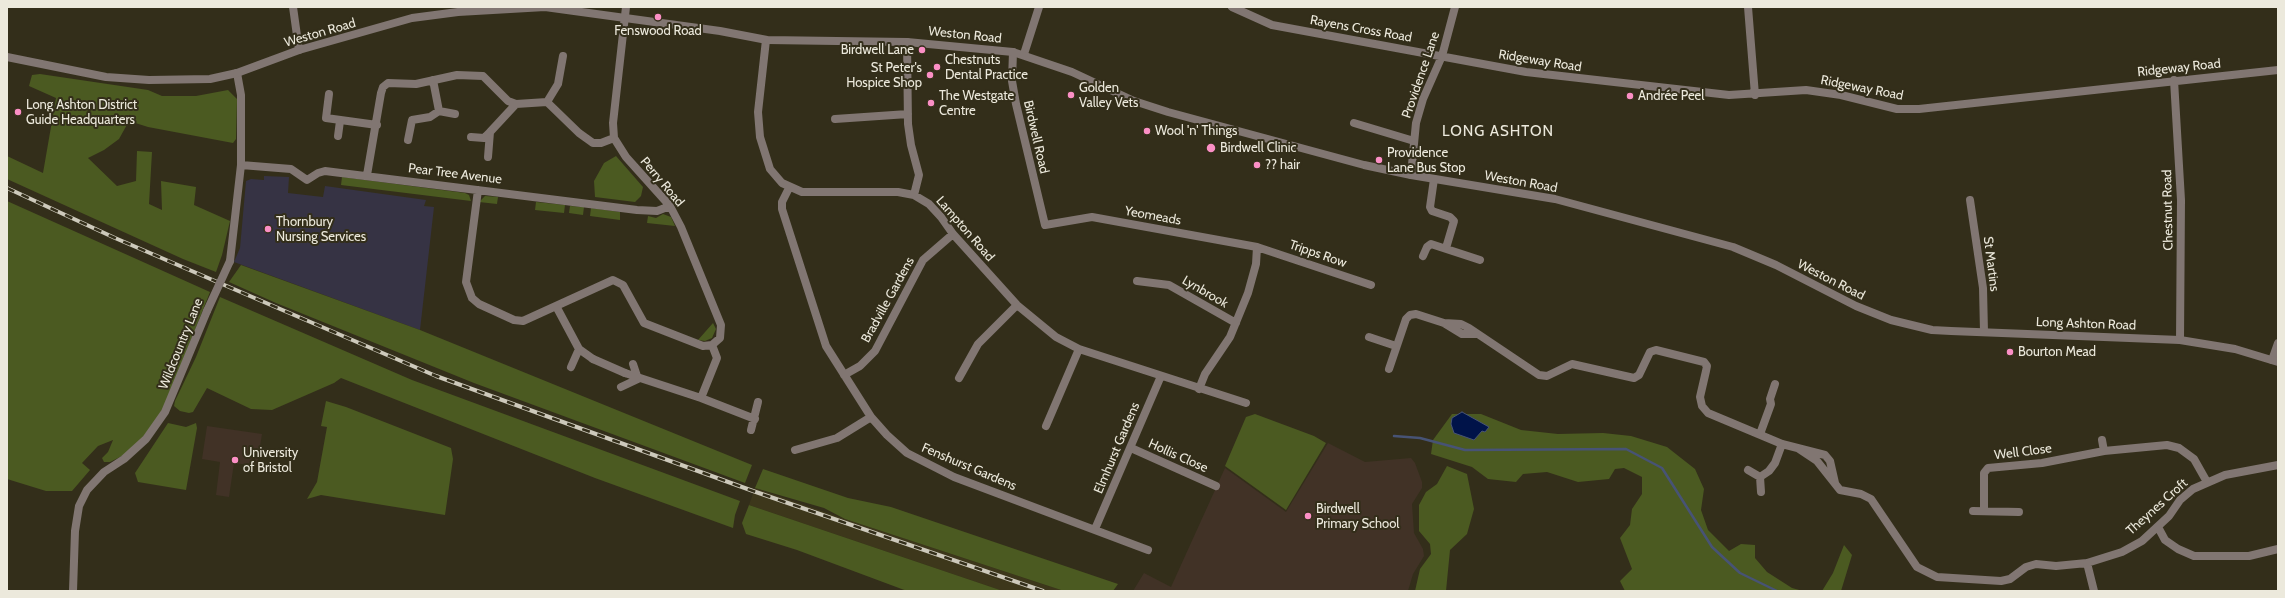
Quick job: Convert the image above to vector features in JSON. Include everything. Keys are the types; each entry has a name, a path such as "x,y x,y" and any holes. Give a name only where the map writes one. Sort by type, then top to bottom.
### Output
{"street":[{"path":"293,7 299,50"},
{"name":"Weston Road","path":"7,57 106,77 149,80 204,80 237,73 299,50 412,18 458,10 545,7 720,31 766,40 907,42 1014,52 1024,54 1072,72 1134,101 1168,112 1410,175 1555,200 1733,247 1776,265 1856,306 1891,320"},
{"path":"367,175 368,161 377,125 381,93 383,87 388,83 416,84 457,75 483,76 508,101 516,104 546,102 579,133 593,143 602,143 614,138 613,123 626,7"},
{"path":"1024,54 1039,7"},
{"name":"Rayens Cross Road","path":"1232,7 1272,25 1442,56"},
{"name":"Providence Lane","path":"1410,175 1416,122 1423,99 1442,56 1455,7"},
{"path":"1748,7 1755,95"},
{"path":"766,40 758,112 760,137 770,170 789,188"},
{"path":"907,42 908,114 911,145 919,175 914,195"},
{"name":"Birdwell Road","path":"1014,52 1012,81 1016,104 1045,225"},
{"path":"546,102 558,84 563,56"},
{"name":"Ridgeway Road","path":"1442,56 1526,72 1729,95 1755,95 1806,90 1840,95 1882,107 1919,109 2174,80 2278,70"},
{"name":"Wildcountry Lane","path":"73,591 75,531 79,506 87,490 104,472 124,459 146,439 165,412 206,311 230,261 241,164 241,95 237,73"},
{"path":"433,80 439,111"},
{"name":"Chestnut Road","path":"2174,80 2181,200 2180,340"},
{"path":"330,94 326,118 377,125"},
{"path":"471,137 484,138 516,104"},
{"path":"408,140 412,120 430,117 439,111 455,114"},
{"path":"835,119 908,114"},
{"path":"338,136 340,121"},
{"path":"1354,123 1414,141"},
{"path":"488,157 490,132"},
{"name":"Perry Road","path":"614,138 626,157 670,206 682,227 721,325 720,338 712,345"},
{"name":"Pear Tree Avenue","path":"241,164 291,169 307,180 318,173 325,171 367,175 637,210 657,211 670,206"},
{"path":"1434,179 1430,208 1432,211 1450,217 1454,222 1446,248"},
{"name":"Lampton Road","path":"789,188 802,192 898,192 914,195 929,204 953,234 1018,305 1056,337 1079,349 1246,404"},
{"name":"Fenshurst Gardens","path":"789,188 782,202 787,227 826,346 871,417 886,435 907,453 930,466 1148,550"},
{"path":"478,190 466,282 472,298 479,304 514,320 523,321 614,280 623,285 644,323 703,346 712,345 717,358 701,398"},
{"name":"St Martins","path":"1970,200 1983,288 1984,332"},
{"name":"Yeomeads","path":"1045,225 1092,217 1257,247"},
{"name":"Bradville Gardens","path":"844,375 860,366 875,351 923,260 953,234"},
{"path":"1423,256 1427,247 1431,244 1480,260"},
{"name":"Tripps Row","path":"1257,247 1371,285"},
{"name":"Lynbrook","path":"1199,389 1205,374 1222,349 1236,323 1253,280 1257,247"},
{"name":"Lynbrook","path":"1137,281 1168,285 1236,323"},
{"path":"959,378 978,344 1018,305"},
{"path":"556,306 579,350 638,379 701,398 755,419"},
{"name":"Theynes Croft","path":"1389,369 1406,319 1410,315 1416,314 1444,323 1461,324 1539,375 1546,376 1572,364 1634,378 1639,375 1650,352 1656,350 1704,362 1707,366 1700,397 1702,406 1708,413 1782,444 1825,455 1830,461 1835,485 1840,490 1861,494 1871,499 1882,513 1889,527 1914,563 1937,577 2001,581 2010,579 2026,567 2036,564 2056,566 2087,563 2122,552 2142,541 2158,527 2180,500 2207,482 2225,475 2278,465"},
{"name":"Long Ashton Road","path":"1891,320 1932,330 2180,340 2235,349 2275,361"},
{"path":"1369,337 1396,346"},
{"path":"2275,361 2278,343"},
{"path":"1046,426 1079,349"},
{"path":"571,367 579,350"},
{"path":"632,364 638,379"},
{"name":"Elmhurst Gardens","path":"1095,529 1161,376"},
{"path":"621,387 638,379"},
{"path":"1760,434 1771,404 1770,399 1775,384"},
{"path":"751,430 755,419 758,402"},
{"path":"795,450 837,438 871,417"},
{"path":"2102,440 2104,451"},
{"path":"1760,477 1769,471 1775,463 1782,444"},
{"name":"Well Close","path":"1984,511 1984,473 1988,468 2042,463 2104,451 2167,445 2179,448 2194,458 2207,482"},
{"name":"Hollis Close","path":"1131,448 1216,486"},
{"path":"1748,470 1760,477"},
{"path":"1760,477 1761,492"},
{"path":"1973,511 2019,512"},
{"path":"2158,527 2166,540 2178,549 2194,556 2249,556 2278,549"},
{"path":"2087,563 2094,591"}],"shaded area":[{"path":"264,176 289,177 288,193 323,197 325,186 426,200 424,206 434,207 420,330 234,262 240,248 246,181 251,179 264,180"},
{"path":"1462,412 1489,427 1485,432 1482,431 1474,440 1454,433 1451,424 1452,418"},
{"name":"University of Bristol","path":"207,426 262,434 257,466 234,463 229,497 216,495 220,462 202,459"},
{"name":"Birdwell Primary School","path":"1328,443 1365,462 1411,458 1415,463 1422,482 1422,488 1412,504 1414,533 1423,549 1424,556 1413,574 1408,591 1133,591 1144,573 1171,587 1225,468 1286,512"},
{"path":"755,488 1064,591 1003,591 749,505"}],"green space":[{"path":"40,74 148,90 162,96 196,96 228,90 237,99 236,139 233,143 148,127 129,121 119,139 104,150 88,158 117,186 136,181 137,151 152,152 149,204 162,210 161,181 196,187 194,205 230,221 222,255 216,272 183,259 7,179 7,156 43,173 56,98 29,86 32,75"},
{"path":"616,156 643,187 641,196 635,202 595,197 594,181 604,163"},
{"path":"342,177 465,193 469,195 471,201 341,185"},
{"path":"485,196 498,197 497,204 479,202"},
{"path":"7,201 210,292 163,410 144,436 124,455 110,462 104,462 102,458 108,452 113,440 98,446 82,463 90,470 72,491 46,491 7,479"},
{"path":"536,202 565,205 564,213 535,210"},
{"path":"570,206 584,207 583,215 569,213"},
{"path":"591,208 620,212 620,220 590,216"},
{"path":"663,214 671,217 675,226 647,223 648,216 656,218"},
{"path":"241,265 420,330 752,465 745,483 474,383 276,303 229,282"},
{"path":"220,297 412,380 740,501 735,515 733,528 595,478 341,378 334,383 272,410 251,409 207,388 193,412 189,413 180,411 174,406 175,401 196,357"},
{"path":"713,323 716,329 712,338 705,341 698,340"},
{"path":"326,401 346,407 451,448 453,459 445,515 321,495 307,499 317,482 327,427 321,426"},
{"path":"1255,414 1314,436 1326,443 1286,510 1225,466 1246,417"},
{"path":"1452,414 1481,414 1521,430 1558,434 1603,433 1631,436 1667,447 1695,469 1704,489 1701,510 1708,530 1729,551 1741,544 1755,545 1755,558 1767,572 1792,588 1803,591 1625,591 1620,581 1632,569 1620,538 1630,525 1632,509 1642,494 1642,477 1624,468 1615,469 1609,479 1578,482 1547,472 1523,474 1516,482 1488,479 1472,467 1431,454 1433,440"},
{"path":"168,423 186,427 196,423 197,428 186,490 138,482 135,473"},
{"path":"1447,466 1467,474 1474,509 1467,534 1450,550 1446,591 1415,591 1420,569 1431,554 1430,544 1419,531 1419,505 1426,492 1437,484"},
{"path":"763,469 848,498 891,507 1118,584 1113,591 1064,591 845,519 824,508 755,488"},
{"path":"749,505 1003,591 907,591 797,550 746,534 742,523"},
{"path":"1844,545 1852,555 1841,591 1822,591 1833,573"}],"waterway":[{"path":"1394,436 1420,438 1465,450 1626,449 1662,468 1712,547 1740,573 1777,591"}],"railway":[{"path":"7,188 115,238 436,376 753,491 1043,591"}],"place":[{"name":"Fenswood Road","path":"658,17"},
{"name":"Birdwell Lane","path":"922,50"},
{"name":"Chestnuts Dental Practice","path":"937,67"},
{"name":"St Peter's Hospice Shop","path":"930,75"},
{"name":"Golden Valley Vets","path":"1071,95"},
{"name":"Andrée Peel","path":"1630,96"},
{"name":"The Westgate Centre","path":"931,103"},
{"name":"Long Ashton District Guide Headquarters","path":"18,112"},
{"name":"Wool 'n' Things","path":"1147,131"},
{"name":"Birdwell Clinic","path":"1211,148"},
{"name":"Providence Lane Bus Stop","path":"1379,160"},
{"name":"?? hair","path":"1257,165"},
{"name":"Thornbury Nursing Services","path":"268,229"},
{"name":"Bourton Mead","path":"2010,352"},
{"name":"University of Bristol","path":"235,460"},
{"name":"Birdwell Primary School","path":"1308,516"}],"district":[{"name":"LONG ASHTON","path":"1498,132"}]}
